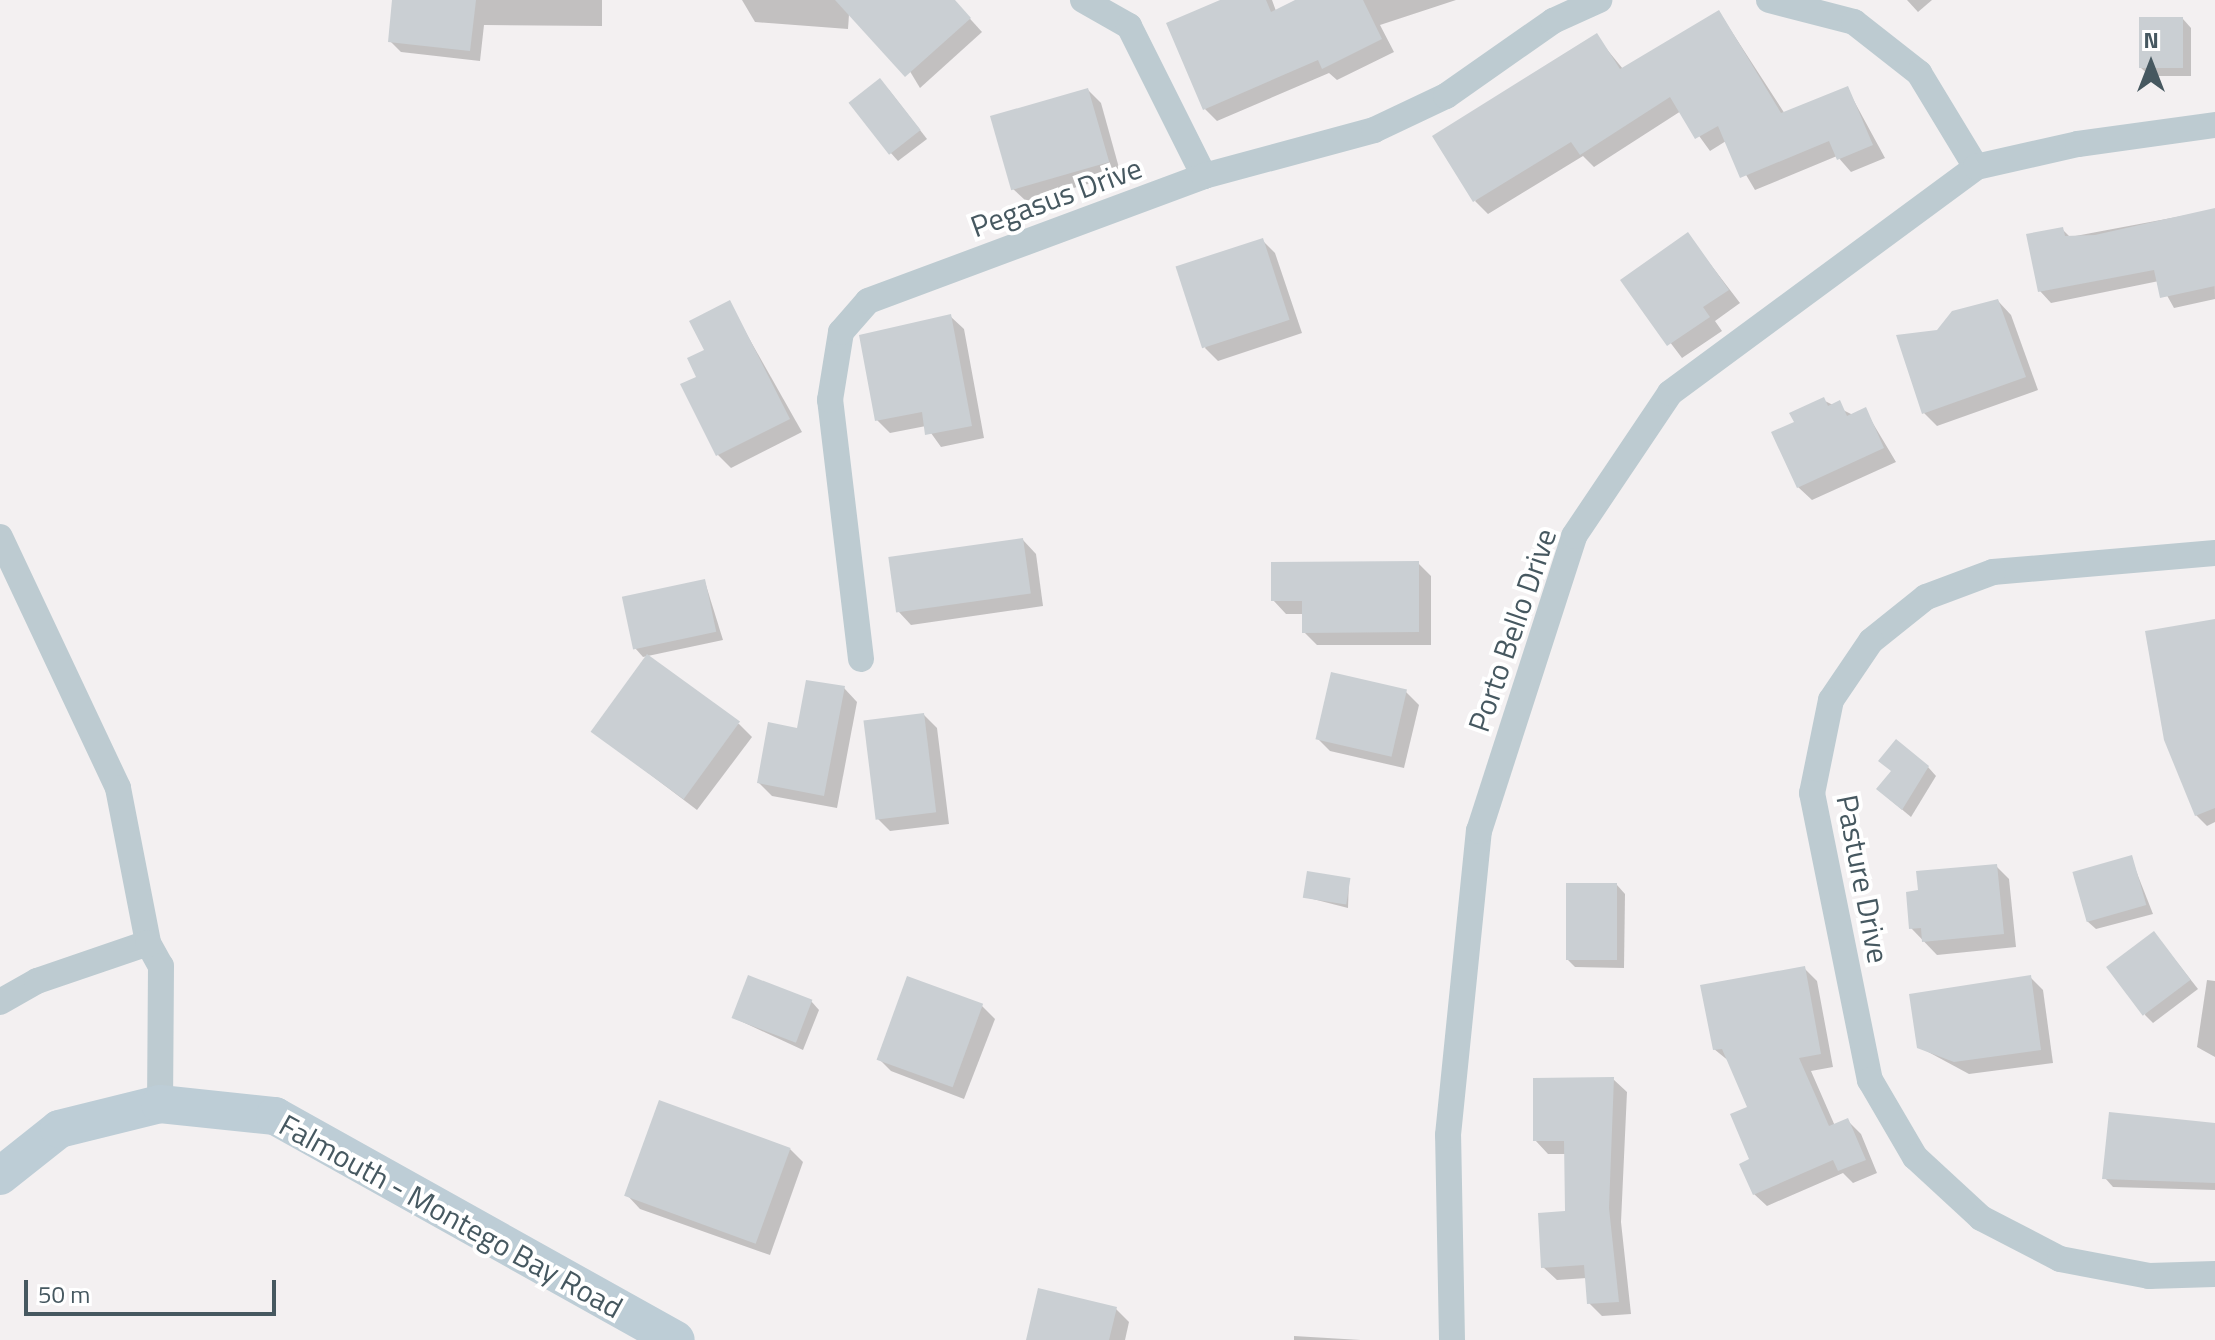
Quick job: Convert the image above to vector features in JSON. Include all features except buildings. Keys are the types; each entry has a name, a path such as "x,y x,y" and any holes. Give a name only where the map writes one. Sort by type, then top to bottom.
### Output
{"main road":[{"name":"Falmouth - Montego Bay Road","path":"0,1176 59,1129 160,1104 275,1116 676,1340"}],"street":[{"path":"1083,0 1129,26 1204,176"},
{"name":"Pegasus Drive","path":"861,659 830,400 841,332 868,301 1204,176 1374,130 1446,96 1553,21 1599,0"},
{"path":"1769,0 1854,22 1919,73 1976,167"},
{"name":"Porto Bello Drive","path":"1452,1340 1448,1135 1479,831 1574,536 1670,393 1976,167 2215,125"},
{"path":"0,537 118,788 148,943 161,966 160,1104"},
{"name":"Pasture Drive","path":"2215,553 1993,572 1926,597 1871,641 1831,700 1812,793 1870,1080 1915,1157 1981,1218 2060,1259 2149,1276 2215,1274"},
{"path":"0,1002 37,981 148,943"}]}
